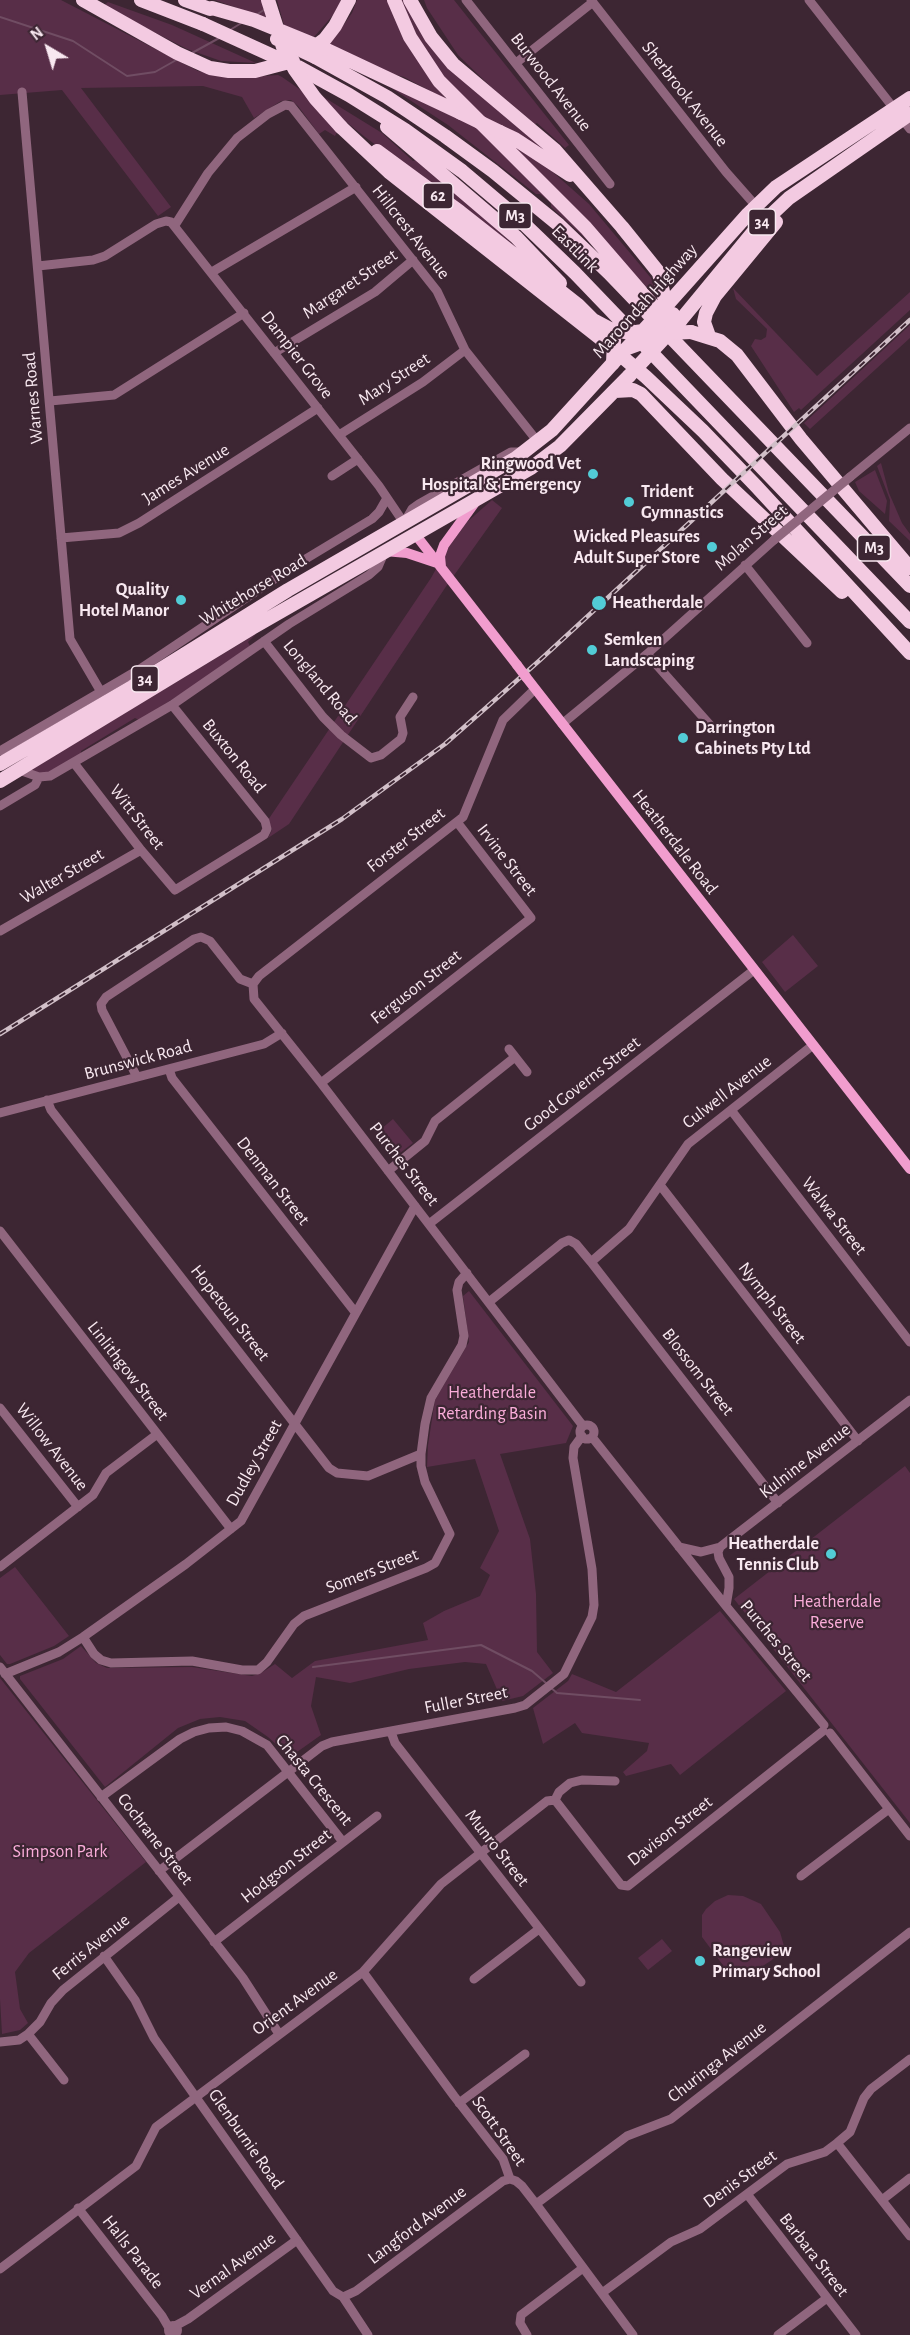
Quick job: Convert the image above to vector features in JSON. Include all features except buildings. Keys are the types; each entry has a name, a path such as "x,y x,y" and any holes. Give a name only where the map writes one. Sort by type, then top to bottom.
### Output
{"highway":[{"path":"83,0 195,62 210,68 229,71 255,71 298,59 325,39 350,0"},
{"name":"EastLink","path":"141,0 235,36 298,67 405,130 452,164 546,244 910,622"},
{"name":"EastLink","path":"187,0 320,53 445,136 493,171 559,225 609,273 910,586"},
{"name":"62","path":"268,0 283,47 295,70 315,98 341,127 460,212 578,305 593,320 610,329 629,333 643,331"},
{"path":"394,0 410,37 439,81 586,228 837,511"},
{"path":"410,0 431,37 453,64 555,150 659,273 670,324"},
{"path":"320,53 500,132 523,144 582,183"},
{"path":"349,95 516,237 557,279 578,305"},
{"name":"Maroondah Highway","path":"415,534 544,459 586,422 629,376 670,324 766,219 789,198 905,116 910,98"},
{"name":"Maroondah Highway","path":"670,324 693,275 756,206 785,180 905,116"},
{"path":"341,127 389,172 646,377 756,486 910,654"},
{"path":"710,336 704,322 706,313 715,297 764,234 795,204 831,177 853,153"},
{"path":"659,273 679,278 693,275"},
{"path":"670,324 720,340 737,354 801,439 910,568"},
{"path":"626,349 670,324"},
{"name":"Maroondah Highway","path":"404,523 538,442 643,331 670,324"},
{"path":"610,329 614,340 613,363"},
{"path":"615,391 630,390 641,394 722,479 910,654"},
{"path":"404,523 415,534"},
{"name":"Whitehorse Road","path":"0,764 132,687 288,590 404,523"},
{"name":"Whitehorse Road","path":"0,781 252,628 371,565 385,551 415,534"},
{"path":"361,548 371,565"}],"main road":[{"path":"385,551 407,553 439,566 444,545 478,498"},
{"name":"Heatherdale Road","path":"415,534 910,1169"}],"street":[{"name":"Burwood Avenue","path":"466,0 610,184"},
{"path":"809,0 905,116"},
{"path":"516,63 592,1"},
{"name":"Sherbrook Avenue","path":"592,1 726,172 756,206"},
{"name":"Warnes Road","path":"22,92 70,639 101,692"},
{"name":"Hillcrest Avenue","path":"175,225 208,173 237,138 268,114 285,105 291,106 437,291 465,350 538,442"},
{"path":"212,272 356,188"},
{"path":"38,266 93,261 156,224 166,221 175,225"},
{"name":"Dampier Grove","path":"175,225 358,459 404,523"},
{"name":"Margaret Street","path":"274,353 368,296 413,260"},
{"path":"50,401 91,399 114,395 244,313"},
{"name":"Mary Street","path":"339,435 423,382 465,350"},
{"name":"James Avenue","path":"61,538 119,532 139,523 318,408"},
{"name":"Molan Street","path":"562,724 647,654 774,540 910,428"},
{"path":"332,476 358,459"},
{"name":"Whitehorse Road","path":"0,751 173,648 294,566 372,519 387,498"},
{"name":"Whitehorse Road","path":"0,806 35,785 39,777 50,776 172,705 371,565"},
{"path":"745,565 807,643"},
{"name":"Longland Road","path":"264,641 329,723 340,735 371,758 381,754 401,739 403,733 400,717 413,697"},
{"path":"647,654 710,725"},
{"name":"Forster Street","path":"253,984 259,976 466,813 503,720 535,689"},
{"name":"Buxton Road","path":"172,705 265,821 267,829 264,836 175,890"},
{"name":"Witt Street","path":"74,763 175,890"},
{"path":"19,770 39,777"},
{"name":"Irvine Street","path":"457,822 531,918"},
{"name":"Walter Street","path":"0,931 141,850"},
{"name":"Ferguson Street","path":"321,1083 531,918"},
{"path":"136,1077 102,1010 101,1004 105,997 194,939 201,937 210,941 240,979 253,984"},
{"name":"Good Governs Street","path":"429,1224 754,970"},
{"name":"Purches Street","path":"253,984 254,999 489,1302 585,1438 592,1437 910,1836"},
{"name":"Brunswick Road","path":"0,1113 264,1044 282,1034"},
{"name":"Culwell Avenue","path":"591,1262 630,1229 688,1144 813,1046"},
{"path":"388,1171 425,1141 435,1121 512,1053 527,1072"},
{"name":"Denman Street","path":"169,1069 172,1078 355,1312"},
{"name":"Hopetoun Street","path":"47,1100 51,1110 329,1468 337,1473 369,1476 421,1454"},
{"name":"Walwa Street","path":"731,1110 910,1342"},
{"name":"Nymph Street","path":"660,1185 858,1441"},
{"name":"Dudley Street","path":"3,1670 59,1652 186,1564 241,1521 355,1312 416,1206"},
{"name":"Linlithgow Street","path":"0,1231 231,1529"},
{"path":"489,1302 562,1243 569,1240 576,1244 591,1262"},
{"name":"Blossom Street","path":"591,1262 778,1503"},
{"name":"Somers Street","path":"82,1637 94,1654 101,1660 111,1663 192,1661 242,1670 258,1670 267,1662 298,1619 435,1563 450,1534 425,1482 421,1454 431,1398 462,1345 464,1335 458,1290 459,1282 467,1273"},
{"name":"Kulnine Avenue","path":"720,1548 910,1400"},
{"name":"Willow Avenue","path":"0,1407 78,1507"},
{"name":"Fuller Street","path":"159,1871 321,1746 332,1742 516,1708 525,1705 564,1674 591,1617 594,1605 592,1569 573,1458 574,1447 582,1431"},
{"path":"0,1567 93,1495 106,1473 156,1435"},
{"path":"680,1547 701,1552 720,1548 719,1558 729,1577 726,1606"},
{"name":"Cochrane Street","path":"3,1670 243,1978 279,2034"},
{"name":"Chasta Crescent","path":"101,1797 180,1739 209,1728 226,1727 256,1737 267,1745 344,1842"},
{"name":"Davison Street","path":"555,1800 621,1885 628,1886 826,1730"},
{"name":"Munro Street","path":"391,1731 395,1743 581,1982"},
{"name":"Orient Avenue","path":"0,2269 136,2166 156,2127 363,1972 430,1894 547,1801 555,1800 564,1787 575,1780 615,1781"},
{"path":"801,1876 889,1809"},
{"name":"Hodgson Street","path":"214,1942 377,1816"},
{"name":"Ferris Avenue","path":"28,2034 40,2022 63,1990 179,1897"},
{"path":"474,1979 539,1929"},
{"name":"Churinga Avenue","path":"536,2204 627,2136 671,2119 910,1932"},
{"name":"Glenburnie Road","path":"104,1956 135,2000 154,2038 333,2290 343,2297 368,2335"},
{"name":"Scott Street","path":"363,1972 503,2159 510,2179 516,2181 536,2204 633,2335"},
{"path":"0,2042 19,2040 28,2034 64,2080"},
{"path":"459,2103 525,2054"},
{"name":"Denis Street","path":"602,2293 671,2242 700,2229 787,2164 825,2152 837,2143 850,2132 864,2098 871,2089 910,2059"},
{"path":"837,2143 910,2236"},
{"path":"882,2200 910,2178"},
{"name":"Langford Avenue","path":"343,2297 356,2291 503,2181 510,2179"},
{"name":"Barbara Street","path":"747,2194 856,2335"},
{"name":"Halls Parade","path":"78,2208 173,2332"},
{"name":"Vernal Avenue","path":"173,2332 297,2240"},
{"path":"527,2335 520,2323 521,2315 583,2268"},
{"path":"778,2335 827,2298"}],"green space":[{"path":"0,0 61,0 198,71 232,78 278,75 305,93 337,132 335,136 325,130 319,134 291,100 281,101 254,118 242,97 203,86 81,88 171,207 158,216 62,90 0,95"},
{"path":"215,0 263,0 267,19"},
{"path":"277,0 341,0 334,14 314,37 284,25"},
{"path":"357,0 392,0 422,66 447,100 404,77 389,73 329,45 352,13"},
{"path":"400,0 407,0 422,31 561,160 479,116 453,90 424,51"},
{"path":"424,0 454,0 569,145 565,148 537,123 535,124 492,88 458,55"},
{"path":"108,2 172,25 256,63 221,61 187,49 103,6"},
{"path":"376,78 484,130 612,263 540,194 536,194 448,125"},
{"path":"322,96 382,133 413,161 418,159 533,262 365,137 345,121"},
{"path":"508,142 546,166 589,204 651,278 658,299"},
{"path":"733,288 817,376 910,292 910,310 801,410 799,408 794,412 751,346 755,339 761,340 766,337 767,329 736,299"},
{"path":"910,325 910,338 810,429 804,423"},
{"path":"881,463 889,493 902,523 910,534 910,541 889,521 890,500 877,466"},
{"path":"875,470 887,501 885,514 859,491 855,482"},
{"path":"492,500 502,508 445,588 289,824 268,838 272,830 268,820 431,578 446,551 467,522"},
{"path":"256,634 248,642 250,646 197,684 139,720 135,718 81,751 81,755 46,774 29,771"},
{"path":"793,935 818,966 785,992 762,962"},
{"path":"393,1119 413,1143 395,1157 391,1157 374,1135"},
{"name":"Heatherdale Retarding Basin","path":"469,1291 573,1426 566,1443 500,1454 530,1539 536,1594 537,1652 553,1673 523,1696 502,1701 486,1664 465,1662 409,1669 350,1683 316,1677 311,1706 321,1735 290,1757 268,1737 245,1721 220,1717 200,1719 178,1728 105,1787 20,1679 20,1676 63,1659 81,1646 96,1663 107,1668 192,1667 252,1676 275,1664 292,1678 315,1661 428,1640 423,1623 444,1611 480,1596 490,1575 480,1568 499,1531 475,1459 427,1467 435,1400 469,1342 463,1296"},
{"name":"Heatherdale Reserve","path":"905,1466 910,1473 910,1823 734,1599"},
{"path":"15,1567 69,1636 54,1646 7,1664 0,1655 0,1578"},
{"path":"720,1611 786,1691 680,1775 671,1764 626,1776 623,1772 647,1751 649,1743 582,1733 575,1723 543,1744 533,1708 568,1681 572,1674 616,1692"},
{"name":"Simpson Park","path":"0,1678 146,1862 29,1953 15,1972 20,2009 28,2023 20,2030 2,2034 0,1999"},
{"path":"728,1895 743,1896 761,1904 780,1932 784,1946 772,1960 755,1971 725,1968 702,1937 702,1915 715,1901"},
{"path":"662,1939 672,1951 648,1970 638,1958"}],"waterway":[{"path":"256,15 267,8"},
{"path":"0,17 73,41 127,76 155,72 178,59"},
{"path":"230,30 243,22"},
{"path":"192,53 221,37"},
{"path":"313,1667 481,1645 532,1671 546,1683"},
{"path":"550,1687 557,1693 640,1700"}],"railway":[{"path":"0,1034 342,819 445,744 540,660 910,320"}],"place":[{"name":"Ringwood Vet Hospital & Emergency","path":"593,474"},
{"name":"Trident Gymnastics","path":"629,502"},
{"name":"Wicked Pleasures Adult Super Store","path":"712,547"},
{"name":"Quality Hotel Manor","path":"181,600"},
{"name":"Heatherdale","path":"599,603"},
{"name":"Semken Landscaping","path":"592,650"},
{"name":"Darrington Cabinets Pty Ltd","path":"683,738"},
{"name":"Heatherdale Tennis Club","path":"831,1554"},
{"name":"Rangeview Primary School","path":"700,1961"}]}
